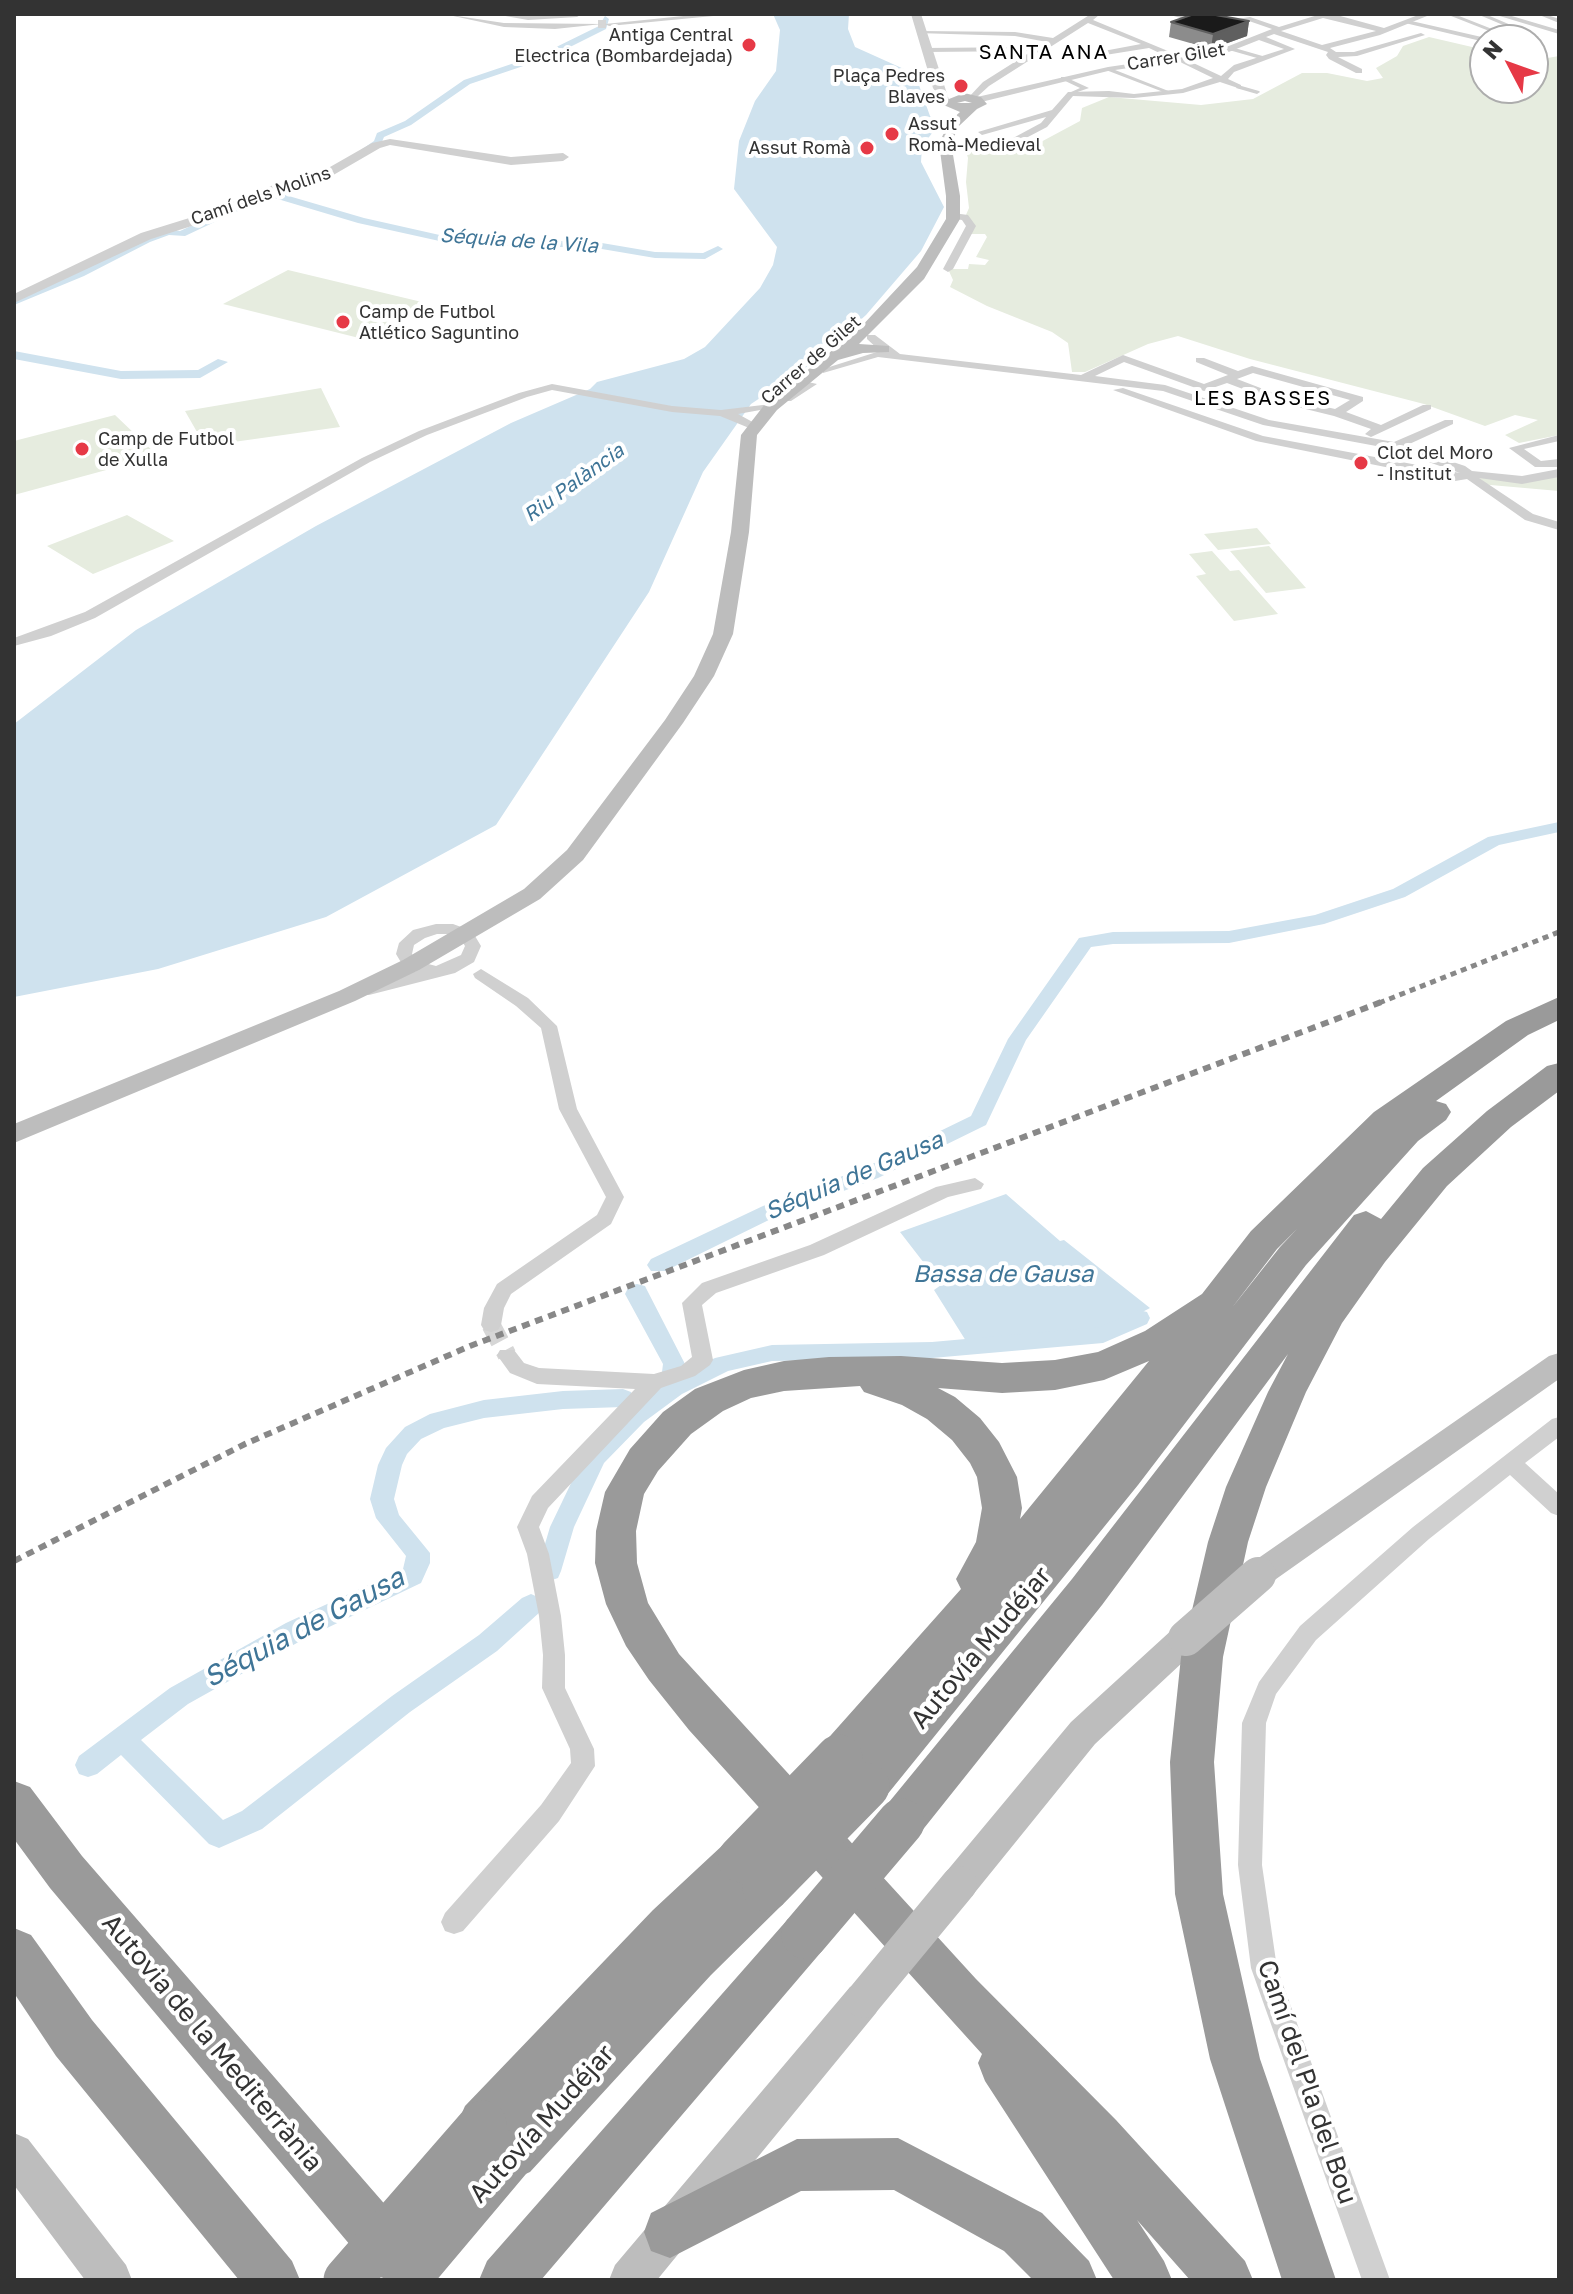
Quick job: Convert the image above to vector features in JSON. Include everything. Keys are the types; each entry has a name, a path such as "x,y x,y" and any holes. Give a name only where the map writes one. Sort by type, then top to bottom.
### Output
{"highway":[{"path":"853,1772 951,1632 1097,1456 1264,1240 1386,1120 1517,1028 1559,1007"},
{"name":"Autovía Mudéjar","path":"406,2280 497,2139 670,1926 753,1873 853,1772 1124,1474 1293,1256 1406,1133 1535,1037 1559,1025"},
{"name":"Autovía Mudéjar","path":"506,2280 901,1822 1087,1592 1372,1217 1410,1176 1472,1120 1559,1057"},
{"path":"1309,2280 1235,2059 1199,1894 1192,1762 1202,1657 1228,1542 1246,1487 1287,1392 1328,1315 1372,1253 1435,1177 1499,1119 1559,1074"},
{"path":"1216,1303 1158,1341 1125,1356 1104,1365 1055,1375 1002,1378 901,1371 829,1372 784,1376 744,1385 709,1400 677,1423 644,1460 625,1492 616,1531 616,1563 627,1604 641,1633 664,1667 705,1716 959,1996 1098,2138 1226,2280"},
{"path":"829,1372 890,1386 941,1408 966,1429 985,1453 997,1477 1002,1508 996,1543 978,1578 853,1772"},
{"name":"Autovia de la Mediterrània","path":"14,1802 66,1872 414,2280"},
{"path":"14,1952 74,2038 273,2280"},
{"path":"959,1996 1145,2280"},
{"path":"347,2280 497,2139"},
{"path":"670,2232 797,2165 898,2164 1023,2232 1070,2280"}],"main road":[{"path":"954,124 949,104 971,101"},
{"path":"953,216 945,143 971,101"},
{"name":"Carrer de Gilet","path":"14,1134 347,996 411,965 467,947 575,855 704,676 723,634 740,532 749,435 754,420 894,312 929,263 953,216"},
{"name":"Carrer de Gilet","path":"754,420 781,409 811,379 827,371 855,349 867,334"},
{"path":"811,379 855,349 880,351"},
{"path":"630,2279 1083,1733 1258,1575 1559,1364"},
{"path":"14,2153 111,2280"}],"street":[{"path":"448,14 504,25 555,27 598,24"},
{"path":"487,14 577,14"},
{"path":"609,24 730,14"},
{"path":"916,14 938,88 949,104"},
{"path":"938,88 971,101 986,84 1096,14"},
{"path":"1171,14 1216,24 1260,14"},
{"path":"1202,14 1226,22"},
{"path":"1320,48 1386,31 1428,14"},
{"path":"1449,14 1475,24"},
{"path":"1480,14 1504,24"},
{"path":"1497,14 1559,32"},
{"path":"1540,14 1556,20"},
{"path":"1326,15 1386,31"},
{"name":"Carrer Gilet","path":"971,101 1108,69 1231,49 1303,20 1326,15"},
{"path":"1240,18 1333,42"},
{"path":"1087,20 1150,45 1238,87 1257,92"},
{"path":"1303,20 1359,25"},
{"path":"1407,22 1469,36"},
{"path":"1279,29 1332,51 1330,55"},
{"path":"921,33 1015,34 1054,41"},
{"path":"1330,55 1354,54 1421,35"},
{"path":"1071,94 1134,96 1183,91 1229,76 1230,71 1291,49 1259,37"},
{"path":"1077,58 1150,45"},
{"path":"926,50 1042,48 1168,92"},
{"path":"1231,49 1264,58"},
{"path":"1330,55 1359,71"},
{"path":"1142,81 1161,77"},
{"path":"1005,146 1044,125 1071,94 1086,88 1063,78"},
{"path":"982,132 1055,112"},
{"name":"Camí dels Molins","path":"14,299 146,236 219,213 262,192 296,181 319,178 376,145 390,142 511,161 563,157"},
{"path":"948,269 971,226 965,217 953,216"},
{"path":"867,334 880,351"},
{"path":"827,371 880,351 1165,388 1267,423 1395,446 1461,468 1529,517 1559,526"},
{"path":"1083,378 1123,358 1204,388 1252,369 1359,399 1337,413"},
{"path":"1200,360 1281,400 1337,413 1381,429"},
{"path":"1083,378 1260,439 1364,460 1455,477 1480,474 1522,480 1559,473"},
{"path":"14,642 90,615 366,460 423,433 523,395 552,387 754,420"},
{"path":"1145,399 1165,388"},
{"path":"1361,439 1427,407"},
{"path":"1382,463 1395,446 1449,422"},
{"path":"1559,438 1515,448 1539,465 1559,463"},
{"path":"1364,460 1376,442"},
{"path":"1514,507 1559,512"},
{"path":"347,996 443,970 467,947 481,974 522,1002 549,1026 568,1109 615,1197 604,1219 504,1289 494,1308 491,1325"},
{"path":"411,965 481,974"},
{"path":"507,1355 517,1368 537,1376 654,1382 688,1371 703,1360 692,1303 709,1288 817,1250 943,1192 975,1184"},
{"path":"454,1922 550,1813 583,1766 582,1749 553,1688 550,1616 538,1554 528,1527 540,1502 654,1382"},
{"name":"Camí del Pla del Bou","path":"1376,2280 1264,1968 1250,1865 1254,1723 1267,1689 1308,1633 1421,1533 1559,1425"},
{"path":"1511,1463 1559,1507"}],"shaded area":[{"path":"1429,37 1469,46 1469,104 1549,104 1549,58 1559,56 1559,435 1519,443 1505,435 1538,420 1515,415 1485,426 1424,404 1250,359 1178,336 1148,344 1085,372 1072,372 1068,343 1052,332 987,306 950,287 953,280 948,269 968,269 969,264 985,265 989,260 976,257 987,237 985,234 969,234 965,217 969,208 966,182 968,158 962,137 1024,151 1080,121 1082,108 1109,97 1201,105 1253,99 1302,73 1327,73 1367,81 1383,78 1376,68 1397,56 1403,46"},
{"name":"Camp de Futbol Atlético Saguntino","path":"288,270 426,303 363,339 223,304"},
{"path":"321,388 340,427 205,446 185,411"},
{"name":"Camp de Futbol de Xulla","path":"115,415 158,456 14,495 14,441"},
{"path":"1559,473 1559,491 1479,484 1470,476 1522,480"},
{"path":"127,515 174,541 93,574 47,546"},
{"path":"1257,528 1271,544 1218,550 1204,534"},
{"path":"1269,546 1306,588 1266,593 1230,551"},
{"path":"1212,551 1230,571 1239,570 1278,614 1234,621 1196,576 1206,574 1189,554"}],"water":[{"name":"Riu Palància","path":"773,14 849,14 848,29 855,47 915,74 930,116 935,121 929,125 933,132 922,146 921,162 944,207 921,251 866,315 811,364 751,404 703,472 649,592 496,825 326,917 158,969 14,997 14,724 136,630 316,526 511,423 590,389 597,382 684,359 705,347 760,288 773,265 777,247 734,189 739,141 755,101 776,71 780,30"},
{"name":"Bassa de Gausa","path":"1006,1194 1060,1241 1064,1240 1150,1308 1100,1334 966,1341 934,1290 941,1285 900,1232"}],"building":[{"path":"1194,14 1249,21 1213,34 1171,22"}],"waterway":[{"path":"357,156 378,142 380,135 408,123 467,82 547,55 603,27 605,19"},
{"name":"Séquia de la Vila","path":"275,195 362,221 453,241 596,245 655,255 705,256 718,249"},
{"path":"14,302 80,274 146,240 168,232 181,234 236,208"},
{"path":"14,355 121,375 200,374 222,362"},
{"name":"Séquia de Gausa","path":"658,1265 770,1211 871,1173 979,1120 1017,1039 1085,942 1113,938 1229,937 1318,920 1399,893 1494,841 1559,827"},
{"name":"Séquia de Gausa","path":"637,1292 674,1364 673,1372"},
{"path":"549,1571 562,1527 595,1457 636,1416 674,1388 723,1364 772,1353 932,1350 1103,1335 1139,1318"},
{"name":"Séquia de Gausa","path":"123,1739 179,1696 295,1631 412,1576 418,1563 418,1553 391,1522 384,1511 382,1499 390,1465 398,1448 413,1433 438,1420 484,1409 563,1400 623,1398"},
{"path":"123,1739 219,1835 252,1820 401,1704 488,1643 531,1605"},
{"name":"Séquia de Gausa","path":"88,1765 123,1739"}],"tunnel":[{"path":"598,24 609,24"},
{"path":"491,1325 507,1355"}],"railway":[{"path":"1379,1003 1559,932"},
{"path":"14,1561 245,1444 470,1346 1384,1001"}],"place":[{"name":"Antiga Central Electrica (Bombardejada)","path":"749,45"},
{"name":"Plaça Pedres Blaves","path":"961,86"},
{"name":"Assut Romà-Medieval","path":"892,134"},
{"name":"Assut Romà","path":"867,148"},
{"name":"Camp de Futbol Atlético Saguntino","path":"343,322"},
{"name":"Camp de Futbol de Xulla","path":"82,449"},
{"name":"Clot del Moro - Institut","path":"1361,463"}],"district":[{"name":"SANTA ANA","path":"1044,53"},
{"name":"LES BASSES","path":"1263,399"}]}
